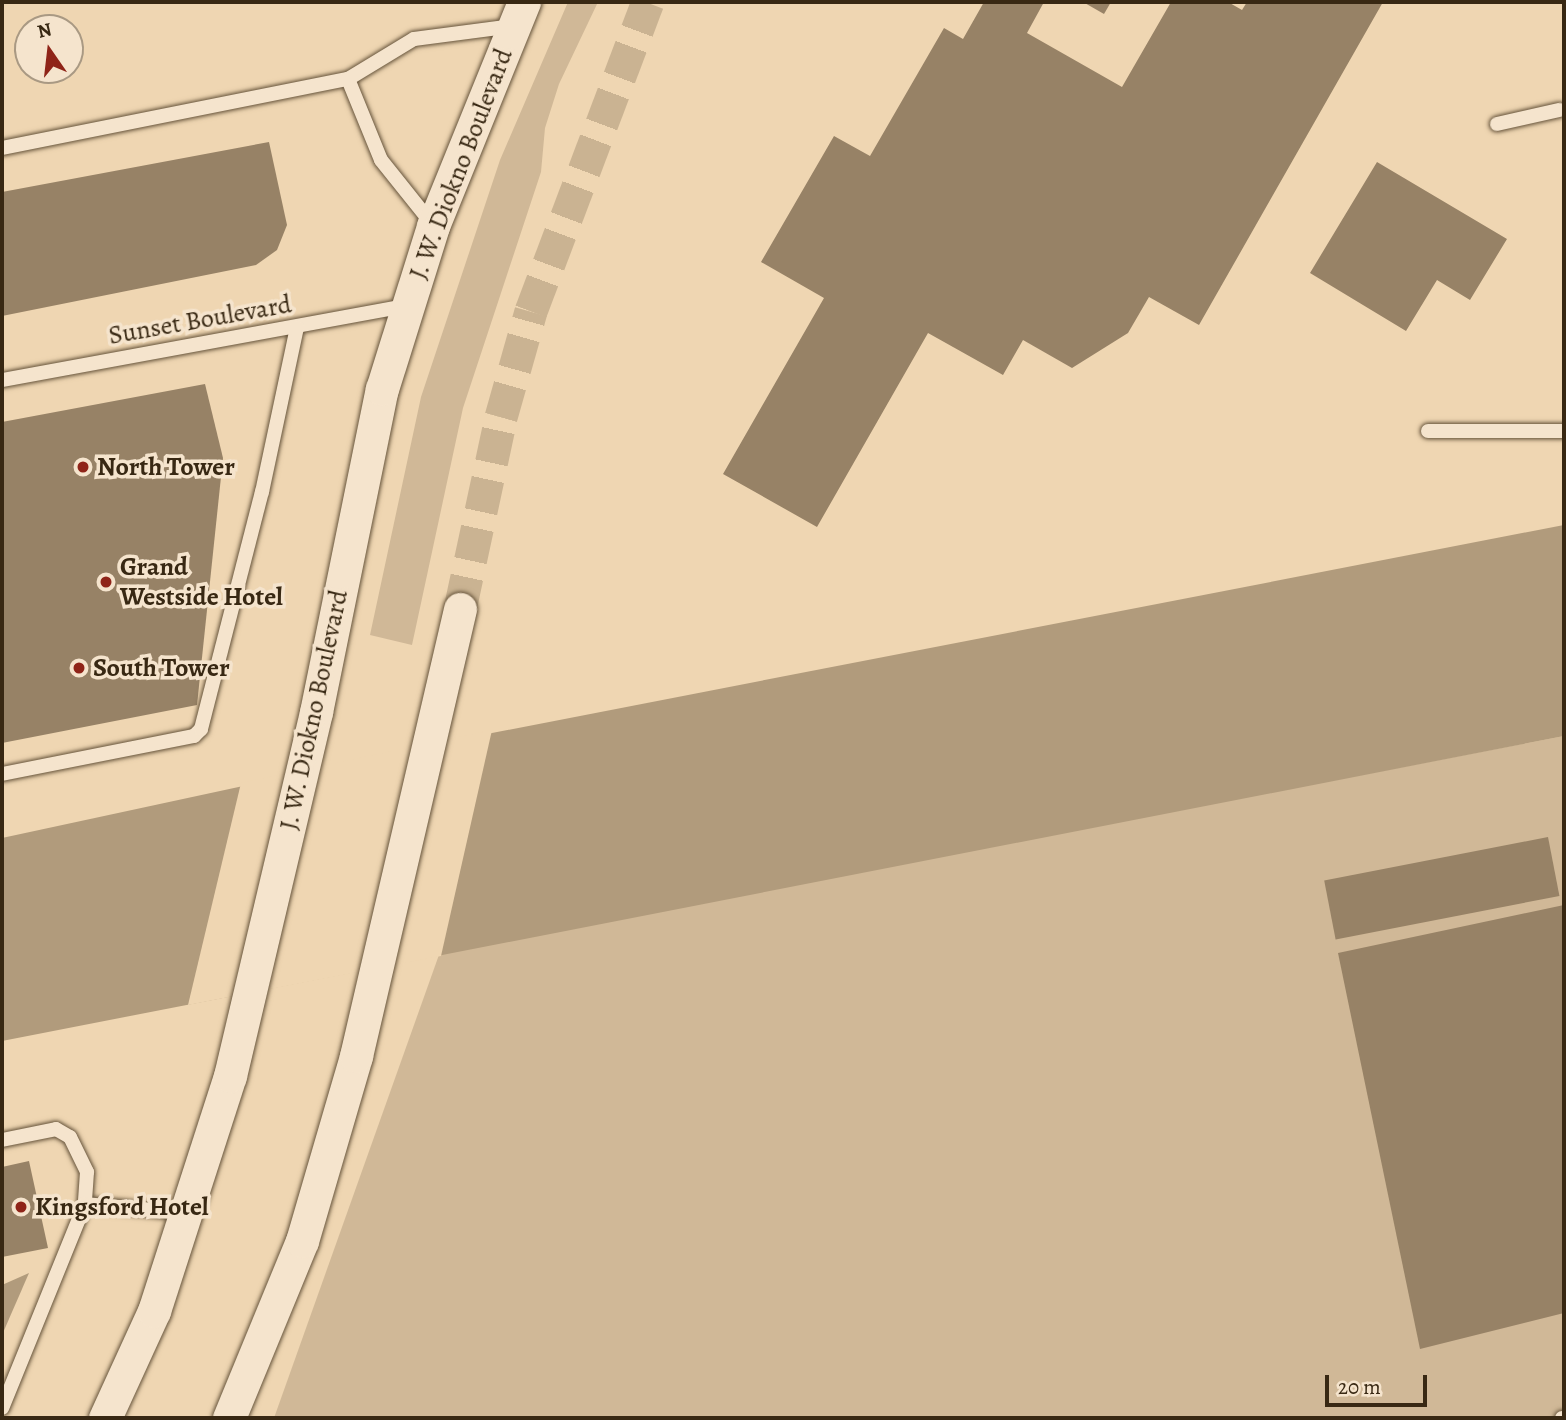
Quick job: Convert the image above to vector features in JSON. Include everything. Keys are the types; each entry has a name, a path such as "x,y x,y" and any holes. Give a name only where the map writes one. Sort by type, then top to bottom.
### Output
{"street":[{"name":"J. W. Diokno Boulevard","path":"105,1418 154,1311 189,1213 230,1076 316,712 382,389 433,226 519,14"},
{"path":"229,1418 302,1241 356,1056 445,686 460,609"}],"lane":[{"path":"2,148 348,79 414,39 519,14"},
{"path":"348,79 381,160 433,226"},
{"path":"1497,124 1559,110"},
{"name":"Sunset Boulevard","path":"2,380 408,306"},
{"path":"2,774 194,736 204,724 262,492 296,328"},
{"path":"1428,431 1564,431"},
{"path":"2,1140 56,1129 70,1137 88,1172 85,1204 2,1408"},
{"path":"85,1204 189,1213"}],"shaded area":[{"path":"568,2 598,2 559,84 545,128 541,172 463,408 412,645 370,635 421,397 500,160"},
{"path":"1564,525 1564,736 2,1041 2,838 461,739"},
{"path":"1564,736 1564,1418 274,1418 440,952"},
{"path":"29,1273 2,1335 2,1285"}],"pier":[{"path":"492,730 441,956 188,1005 241,783"}],"building":[{"path":"984,2 1044,2 1027,33 1122,87 1171,2 1228,2 1242,10 1247,2 1383,2 1199,325 1149,297 1128,333 1072,368 1023,340 1003,375 928,333 817,527 723,474 824,298 761,262 834,136 870,156 944,28 963,39"},
{"path":"1083,2 1111,2 1104,14"},
{"path":"269,142 287,225 277,250 256,265 2,316 2,192"},
{"path":"1377,162 1507,239 1470,300 1437,280 1406,331 1310,273"},
{"name":"Grand Westside Hotel","path":"205,384 223,458 197,705 2,743 2,422"},
{"path":"1548,837 1559,896 1336,939 1324,881"},
{"path":"1564,905 1564,1313 1420,1349 1338,953"},
{"name":"Kingsford Hotel","path":"29,1161 48,1248 2,1257 2,1167"}],"tunnel":[{"path":"460,609 501,417 531,311 648,2"}],"place":[{"name":"North Tower","path":"83,467"},
{"name":"Grand Westside Hotel","path":"106,582"},
{"name":"South Tower","path":"79,668"},
{"name":"Kingsford Hotel","path":"21,1207"}]}
